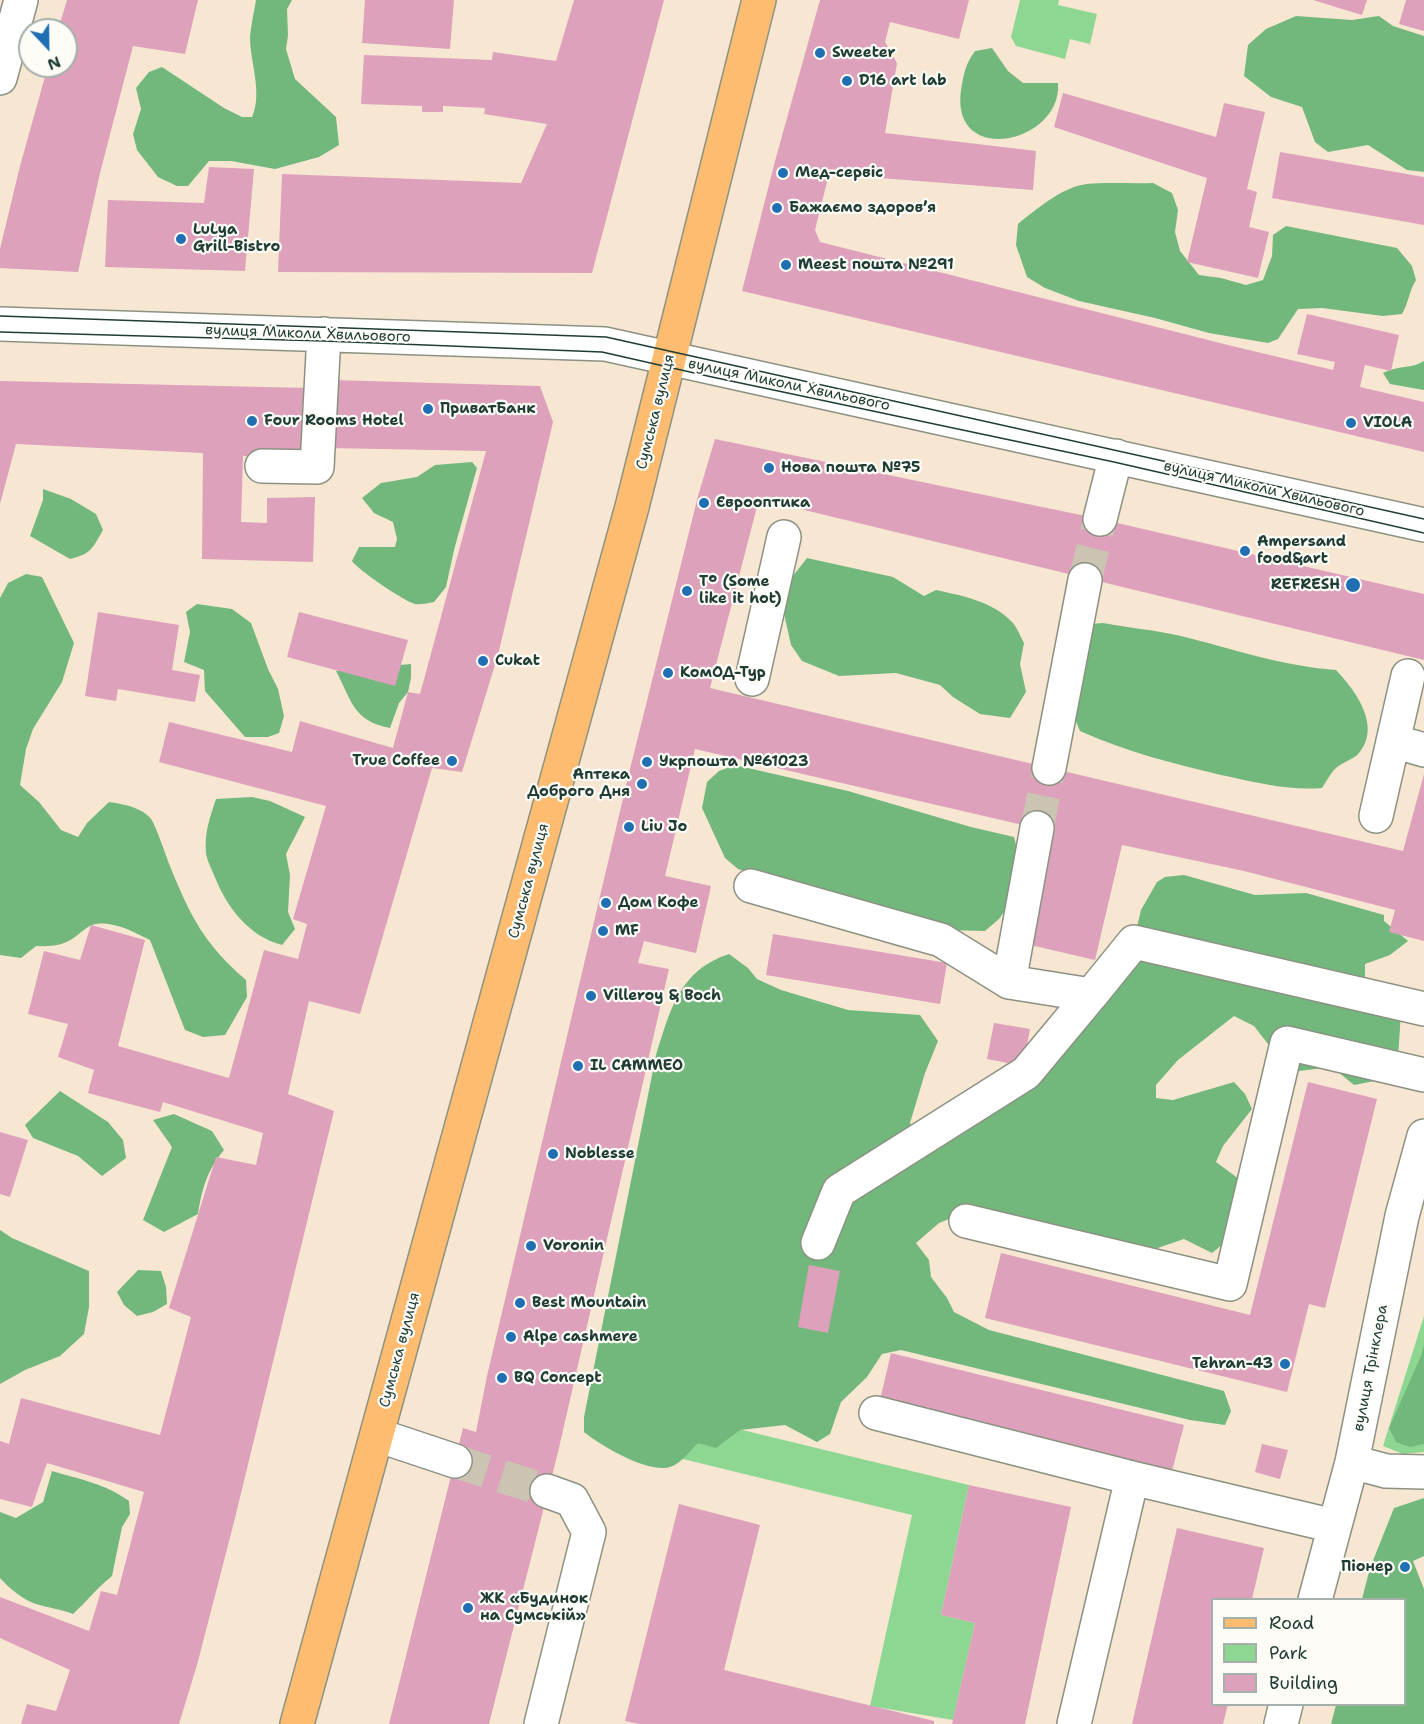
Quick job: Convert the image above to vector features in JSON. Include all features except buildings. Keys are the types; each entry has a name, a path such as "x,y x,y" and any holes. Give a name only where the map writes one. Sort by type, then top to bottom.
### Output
{"main road":[{"name":"Сумська вулиця","path":"297,1724 632,507 759,0"}],"street":[{"path":"0,78 21,0"},
{"name":"вулиця Миколи Хвильового","path":"0,324 604,344 1424,525"},
{"path":"262,466 317,467 324,334"},
{"path":"1100,519 1116,456"},
{"path":"752,679 784,537"},
{"path":"1049,768 1085,580"},
{"path":"1376,816 1409,745 1408,676"},
{"path":"1009,982 1037,828"},
{"path":"752,886 941,940 1009,982 1091,995"},
{"path":"818,1243 839,1191 1026,1073 1134,942 1424,1009"},
{"path":"966,1221 1230,1284 1287,1043 1424,1075"},
{"name":"вулиця Трінклера","path":"1315,1598 1352,1462 1402,1216 1424,1136"},
{"path":"876,1413 1334,1526"},
{"path":"377,1435 455,1461"},
{"path":"1352,1462 1386,1471 1424,1472"},
{"path":"1074,1724 1132,1478"},
{"path":"541,1724 589,1532 572,1500 547,1491"},
{"path":"1281,1724 1286,1706"}],"green space":[{"path":"256,0 292,0 287,9 286,49 295,79 336,117 339,145 319,157 275,169 231,161 209,161 188,186 177,186 158,177 137,150 133,134 141,109 136,88 149,72 162,67 224,108 242,117 252,117 256,88 250,37"},
{"path":"1020,0 1059,0 1058,5 1097,14 1090,44 1070,39 1065,59 1016,46 1011,37"},
{"path":"1296,16 1352,20 1379,16 1393,26 1424,36 1424,172 1407,170 1368,145 1328,152 1315,142 1302,107 1271,97 1244,76 1248,45 1266,29"},
{"path":"992,48 1008,71 1023,83 1058,83 1055,104 1043,120 1027,132 1007,138 988,138 972,130 962,115 961,90 967,65 975,51"},
{"path":"1153,183 1172,193 1178,210 1175,232 1180,251 1199,275 1246,285 1263,280 1272,256 1273,235 1286,226 1397,248 1412,266 1416,280 1402,314 1383,316 1322,308 1298,309 1278,339 1268,343 1209,333 1079,301 1045,288 1027,277 1016,245 1018,224 1041,206 1069,189 1087,184"},
{"path":"1424,361 1424,390 1390,384 1383,373 1415,365"},
{"path":"472,462 477,468 446,587 434,602 415,604 409,602 372,578 352,561 359,547 395,547 397,539 393,522 374,513 362,498 381,483 417,477 435,465"},
{"path":"43,489 71,499 96,514 103,530 87,553 70,559 30,536 43,500"},
{"path":"807,558 893,577 924,596 936,590 967,597 986,604 1004,615 1014,624 1024,643 1020,664 1026,692 1010,718 980,714 953,697 940,685 896,673 839,676 802,661 791,645 782,590"},
{"path":"26,574 42,577 74,643 62,682 33,729 26,749 20,785 39,802 61,830 78,837 87,823 109,802 137,809 151,819 185,900 200,929 209,942 246,980 247,997 225,1035 203,1037 185,1030 150,940 122,927 107,924 92,925 65,943 36,946 21,958 0,955 0,598 8,583"},
{"path":"197,604 232,609 251,623 278,689 284,716 279,733 268,737 245,737 205,691 204,670 184,662 190,632 186,612"},
{"path":"1103,623 1172,634 1277,661 1336,670 1358,698 1363,709 1368,731 1365,743 1357,755 1335,769 1322,788 1309,789 1259,783 1184,766 1132,751 1080,731 1072,712 1090,624"},
{"path":"411,664 408,692 399,703 390,728 378,725 361,715 350,700 336,671"},
{"path":"735,765 848,791 971,827 1014,837 1019,856 1013,899 999,919 985,931 944,930 738,869 725,858 702,808 707,782 719,771"},
{"path":"252,797 270,801 305,817 286,854 290,875 288,912 295,929 282,945 259,935 240,918 219,887 207,856 207,832 216,799"},
{"path":"1184,875 1255,895 1306,893 1384,915 1384,921 1408,941 1390,955 1365,964 1365,977 1382,985 1401,1012 1398,1058 1390,1078 1354,1085 1332,1067 1299,1071 1268,1044 1254,1026 1234,1016 1178,1060 1156,1085 1156,1098 1173,1100 1234,1082 1245,1094 1252,1109 1223,1146 1216,1162 1239,1179 1228,1240 1212,1253 1184,1239 1140,1254 969,1211 939,1223 916,1243 929,1260 931,1277 947,1298 954,1312 989,1330 1224,1391 1231,1411 1225,1425 1190,1420 901,1350 882,1354 867,1377 841,1402 830,1434 817,1442 785,1425 740,1430 716,1448 698,1443 679,1462 670,1467 656,1468 611,1450 584,1432 584,1417 656,1055 672,1008 679,994 698,970 729,954 748,968 757,979 781,990 848,1010 920,1015 938,1041 925,1073 910,1123 913,1130 931,1150 964,1133 1044,1061 1128,965 1141,910 1157,882 1165,877"},
{"path":"60,1091 108,1122 123,1140 126,1158 102,1176 78,1156 33,1138 25,1125"},
{"path":"174,1114 212,1131 224,1150 206,1180 198,1214 164,1232 143,1220 172,1147 153,1120"},
{"path":"0,1230 12,1238 89,1271 89,1307 84,1334 60,1356 25,1370 0,1384"},
{"path":"138,1270 161,1271 166,1287 167,1304 153,1312 137,1316 124,1305 117,1292"},
{"path":"1424,1316 1424,1452 1403,1454 1383,1446"},
{"path":"1424,1345 1424,1444 1410,1447 1396,1442 1389,1428"},
{"path":"697,1419 969,1485 941,1615 975,1623 953,1720 870,1706 912,1515 683,1459"},
{"path":"52,1471 102,1486 129,1501 130,1514 122,1527 112,1576 73,1614 31,1602 16,1593 0,1578 0,1512 16,1518 43,1502"},
{"path":"1424,1498 1424,1556 1413,1561 1424,1589 1424,1724 1331,1724 1336,1706 1406,1706 1406,1598 1362,1598 1370,1568 1394,1508"}],"tunnel":[{"path":"1085,580 1100,519"},
{"path":"1037,828 1049,768"},
{"path":"455,1461 547,1491"}],"tram line":[{"path":"0,316 606,337 1424,519"},
{"path":"0,332 602,352 1114,462 1424,533"}],"place":[{"name":"Sweeter","path":"820,53"},
{"name":"D16 art lab","path":"847,81"},
{"name":"Мед-сервіс","path":"783,173"},
{"name":"Бажаємо здоровʼя","path":"777,208"},
{"name":"LuLya Grill-Bistro","path":"181,239"},
{"name":"Meest пошта №291","path":"786,265"},
{"name":"ПриватБанк","path":"428,409"},
{"name":"Four Rooms Hotel","path":"252,421"},
{"name":"VIOLA","path":"1351,423"},
{"name":"Нова пошта №75","path":"769,468"},
{"name":"Єврооптика","path":"704,503"},
{"name":"Ampersand food&art","path":"1245,551"},
{"name":"REFRESH","path":"1353,585"},
{"name":"T° (Some like it hot)","path":"687,591"},
{"name":"Cukat","path":"483,661"},
{"name":"КомОД-Тур","path":"668,673"},
{"name":"True Coffee","path":"452,761"},
{"name":"Укрпошта №61023","path":"647,762"},
{"name":"Аптека Доброго Дня","path":"642,784"},
{"name":"Liu Jo","path":"629,827"},
{"name":"Дом Кофе","path":"606,903"},
{"name":"MF","path":"603,931"},
{"name":"Villeroy & Boch","path":"591,996"},
{"name":"IL CAMMEO","path":"578,1066"},
{"name":"Noblesse","path":"553,1154"},
{"name":"Voronin","path":"531,1246"},
{"name":"Best Mountain","path":"520,1303"},
{"name":"Alpe cashmere","path":"511,1337"},
{"name":"Tehran-43","path":"1285,1364"},
{"name":"BQ Concept","path":"502,1378"},
{"name":"Піонер","path":"1405,1567"},
{"name":"ЖК «Будинок на Сумській»","path":"468,1608"}]}
